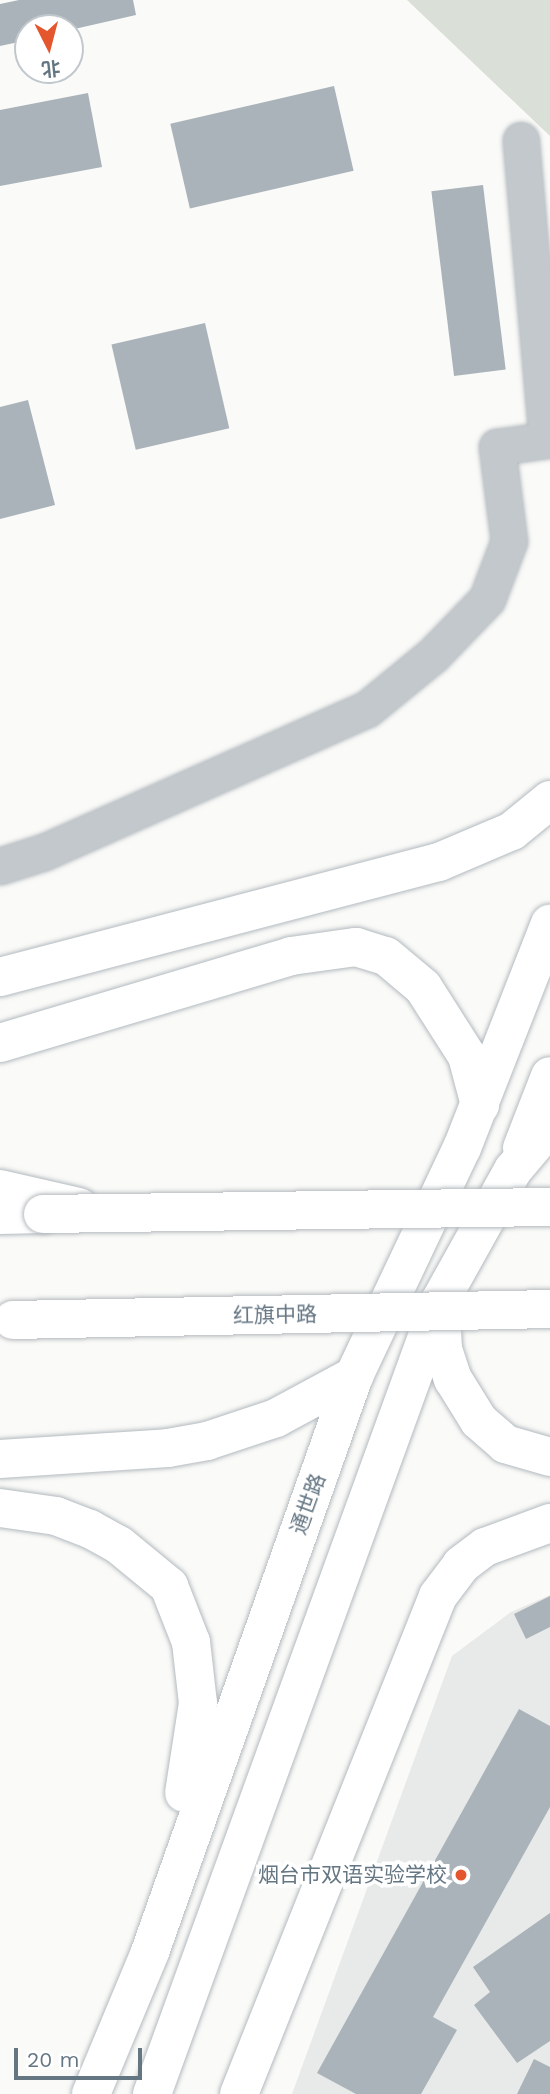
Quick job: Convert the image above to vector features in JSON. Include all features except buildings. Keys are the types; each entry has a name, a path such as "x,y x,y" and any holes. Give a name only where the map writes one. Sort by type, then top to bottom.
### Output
{"main road":[{"path":"0,977 439,862 512,831 550,800"},
{"name":"通世路","path":"91,2094 150,1952 354,1376 480,1105 550,924"},
{"path":"0,1043 290,956 356,947 386,956 423,987 467,1056 480,1105"},
{"path":"152,2094 440,1301 513,1170 550,1076"},
{"path":"513,1170 550,1126"},
{"path":"0,1189 105,1213"},
{"path":"0,1215 550,1207"},
{"path":"440,1301 443,1349 453,1379 479,1421 505,1444 550,1457"},
{"name":"红旗中路","path":"6,1320 550,1310"},
{"path":"0,1459 169,1448 207,1441 276,1418 354,1376"},
{"path":"0,1508 56,1516 119,1545 169,1586 185,1619 195,1672 195,1739 150,1952"},
{"path":"240,2094 438,1597 461,1565 485,1547 550,1523"}],"street":[{"path":"0,866 44,852 367,709 433,655 487,599 509,541 497,447 547,440 521,140"}],"shaded area":[{"path":"407,0 550,0 550,136"},
{"name":"烟台市双语实验学校","path":"550,1595 550,2094 292,2094 452,1656 511,1612"}],"place":[{"name":"烟台市双语实验学校","path":"461,1875"}]}
